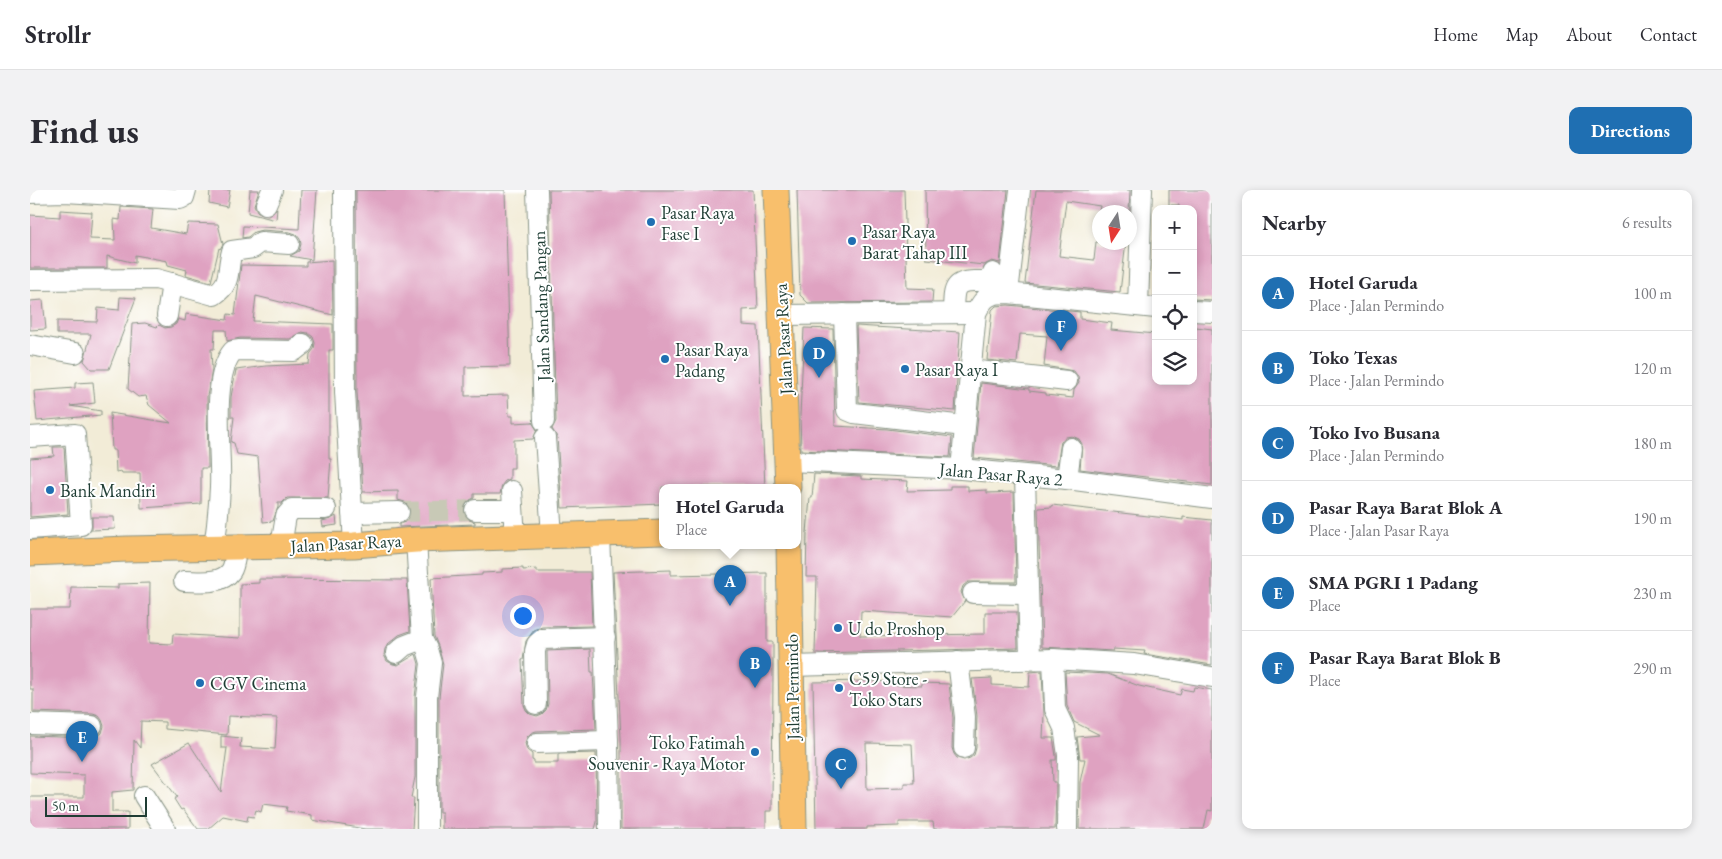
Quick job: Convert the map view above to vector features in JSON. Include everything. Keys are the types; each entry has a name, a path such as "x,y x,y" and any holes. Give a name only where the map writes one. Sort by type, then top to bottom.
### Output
{"main road":[{"name":"Jalan Pasar Raya","path":"776,190 788,484"},
{"name":"Jalan Pasar Raya","path":"30,553 127,549 354,545 416,540 659,532"},
{"name":"Jalan Permindo","path":"789,549 794,829"}],"street":[{"path":"30,193 65,192 180,200 184,197 186,190"},
{"path":"344,190 345,392 354,545"},
{"name":"Jalan Sandang Pangan","path":"537,190 545,436 552,535"},
{"path":"1008,293 1020,190"},
{"path":"961,469 976,313 987,297 995,293 1147,307 1142,190"},
{"path":"30,280 156,279 214,294 224,288 228,280 228,263 232,251 253,248 260,242 289,244"},
{"path":"953,313 956,287 968,280 993,280 995,276 993,273"},
{"path":"167,316 172,283"},
{"path":"1197,311 1212,312"},
{"path":"782,315 976,313"},
{"path":"844,314 847,410 854,413 964,426"},
{"path":"30,344 75,353"},
{"path":"184,581 222,579 231,571 226,548 220,486 220,385 228,356 233,351 240,350 294,351 303,344"},
{"path":"970,370 1067,380"},
{"path":"30,437 75,434 81,525 30,529"},
{"path":"1067,479 1071,448"},
{"name":"Jalan Pasar Raya 2","path":"788,461 961,469 1067,479 1212,498"},
{"path":"1025,476 1030,658"},
{"path":"475,510 512,500 516,537"},
{"path":"280,546 286,516 292,509 326,509"},
{"path":"352,513 399,512"},
{"path":"600,535 605,637 609,829"},
{"path":"416,540 422,639 427,649 430,663 427,697 428,829"},
{"path":"972,593 1027,594"},
{"path":"536,704 535,651 537,644 542,639 605,637"},
{"path":"396,653 404,646 422,639"},
{"path":"792,666 1030,658 1134,664 1212,677"},
{"path":"1053,659 1055,709 1064,728 1068,755 1067,829"},
{"path":"958,661 965,717 964,748"},
{"path":"30,724 92,726"},
{"path":"537,743 608,741"},
{"path":"144,796 165,829"}],"building":[{"path":"210,190 230,190 227,207 209,203"},
{"path":"250,190 259,190 254,205 262,215 268,216 277,208 276,220 248,213"},
{"path":"301,190 317,190 312,260 290,256 299,251 301,244 296,234 290,232 262,230 242,238 243,226 299,229"},
{"path":"356,190 505,190 510,366 465,367 465,396 508,395 509,416 513,416 513,423 532,422 537,430 533,439 514,440 514,468 510,468 510,479 502,485 500,494 474,494 474,498 465,504 463,510 465,515 475,524 399,527 399,524 409,518 411,511 409,505 398,500 398,491 363,492 357,392"},
{"path":"549,190 753,190 758,309 743,310 743,325 758,326 765,484 659,484 659,504 562,508 557,437 552,429 556,421"},
{"name":"Pasar Raya Barat Tahap III","path":"797,190 904,190 907,288 933,289 932,302 808,303 800,295"},
{"path":"925,190 1008,190 1000,263 992,261 984,265 926,259"},
{"path":"1036,190 1130,190 1129,205 1093,205 1066,201 1059,256 1094,260 1095,250 1125,250 1120,292 1025,283"},
{"path":"1169,190 1212,190 1212,300 1197,299 1197,205 1169,205"},
{"path":"121,207 153,209 151,228 186,234 188,223 218,224 223,244 219,248 211,282 186,275 187,270 168,265 167,261 135,255 135,263 107,256 107,268 30,268 30,215 60,217 60,210 92,212 90,239 115,240 114,219 120,220"},
{"path":"332,260 333,315 256,296 253,321 333,324 333,350 329,350 329,459 331,459 328,498 287,498 282,503 278,503 273,521 263,522 258,457 237,454 234,443 231,442 234,417 231,417 231,397 236,370 266,366 309,364 310,354 314,349 315,343 313,337 308,333 302,332 290,339 240,338 227,341 226,330 215,330 214,349 211,349 212,370 207,396 208,468 201,468 201,504 141,508 140,473 116,472 115,450 112,450 110,413 171,423 149,405 146,396 138,397 128,389 132,324 145,323 157,327 159,325 165,328 171,327 176,324 178,319 185,321 186,314 227,320 228,314 235,315 241,265 306,266 306,262"},
{"path":"120,297 136,298 109,369 91,369 84,361 91,334 57,334 57,321 97,322 98,308 119,310"},
{"path":"43,300 46,329 30,330 30,301"},
{"path":"1008,305 1080,312 1080,319 1112,323 1111,330 1152,334 1152,385 1197,385 1197,327 1212,329 1212,485 1080,469 1082,444 1079,439 1072,436 1066,437 1061,441 1057,466 974,458 981,383 1029,389 1029,391 1046,393 1046,395 1073,398 1074,390 1079,383 1074,371 1044,366 1047,336 1020,334 1017,363 987,360 992,310 996,306"},
{"name":"Pasar Raya I","path":"856,326 960,332 955,411 859,402"},
{"path":"804,328 833,329 835,426 887,429 952,437 950,457 801,450 800,416"},
{"path":"93,382 95,403 70,406 101,411 101,415 37,421 34,391 75,388 75,383"},
{"name":"Bank Mandiri","path":"53,447 64,447 68,514 30,517 30,458 54,456"},
{"path":"814,474 908,481 907,491 950,490 950,486 968,486 968,491 987,490 987,493 1014,492 1016,582 968,582 963,586 961,592 965,601 952,617 861,611 860,636 985,634 985,612 1017,612 1018,648 815,653 817,577 806,577 807,533"},
{"path":"1052,505 1183,520 1183,517 1212,520 1212,665 1144,654 1145,651 1042,647 1038,508 1052,507"},
{"path":"336,516 337,525 323,527 322,521"},
{"path":"92,517 114,517 115,529 92,530"},
{"path":"523,568 523,570 537,569 537,572 590,572 592,626 542,627 534,630 526,641 522,660 524,705 530,714 537,716 546,710 548,704 547,651 590,649 596,729 536,731 527,737 525,743 527,750 532,754 534,763 558,763 558,754 596,753 597,822 595,829 442,829 442,812 439,812 439,698 443,664 434,636 431,578 482,575 482,573 502,572 502,569"},
{"path":"671,570 671,575 767,573 767,642 773,642 773,672 772,811 766,811 766,829 621,829 621,739 613,572"},
{"path":"259,579 407,580 410,631 399,635 388,644 384,655 387,661 398,665 416,654 419,664 415,697 415,777 411,798 414,798 412,829 365,829 312,820 312,815 286,811 287,807 263,804 261,812 256,810 254,817 248,816 247,821 223,816 208,829 198,829 183,809 181,810 174,799 177,797 152,764 189,743 221,792 227,748 221,748 221,736 241,738 240,747 275,749 277,718 228,716 227,735 165,729 165,722 141,721 140,748 134,740 133,790 112,792 112,812 128,812 128,829 30,829 30,797 84,797 84,775 30,773 30,736 92,738 102,733 104,726 99,716 93,714 33,712 33,689 30,689 30,609 70,609 71,587 118,588 118,584 150,583 149,643 172,644 173,634 240,638 240,584 259,583"},
{"path":"1042,671 1043,738 1053,738 1056,756 1056,760 1052,760 1053,782 1056,782 1055,829 934,829 933,822 899,822 899,826 867,827 867,829 816,829 813,682 894,682 894,685 922,686 922,683 949,684 953,718 952,748 957,758 964,760 974,755 976,748 977,716 972,679 992,678 992,685 1029,687 1030,672","holes":["866,743 912,744 914,783 904,783 904,788 867,789"]},
{"path":"1065,672 1108,674 1139,686 1180,695 1182,689 1193,691 1194,687 1212,690 1212,811 1208,810 1204,829 1079,829 1080,782 1085,759 1080,759 1077,737 1100,735 1074,722 1067,706"}],"tunnel":[{"path":"399,512 475,510"}],"place":[{"name":"Pasar Raya Fase I","path":"651,222"},
{"name":"Pasar Raya Barat Tahap III","path":"852,241"},
{"name":"Pasar Raya Barat Blok B","path":"1061,351"},
{"name":"Pasar Raya Padang","path":"665,359"},
{"name":"Pasar Raya I","path":"905,369"},
{"name":"Pasar Raya Barat Blok A","path":"819,378"},
{"name":"Bank Mandiri","path":"50,490"},
{"name":"Hotel Garuda","path":"730,606"},
{"name":"U do Proshop","path":"838,628"},
{"name":"CGV Cinema","path":"200,683"},
{"name":"Toko Texas","path":"755,688"},
{"name":"C59 Store - Toko Stars","path":"839,688"},
{"name":"Toko Fatimah Souvenir - Raya Motor","path":"755,752"},
{"name":"SMA PGRI 1 Padang","path":"82,762"},
{"name":"Toko Ivo Busana","path":"841,789"}]}
